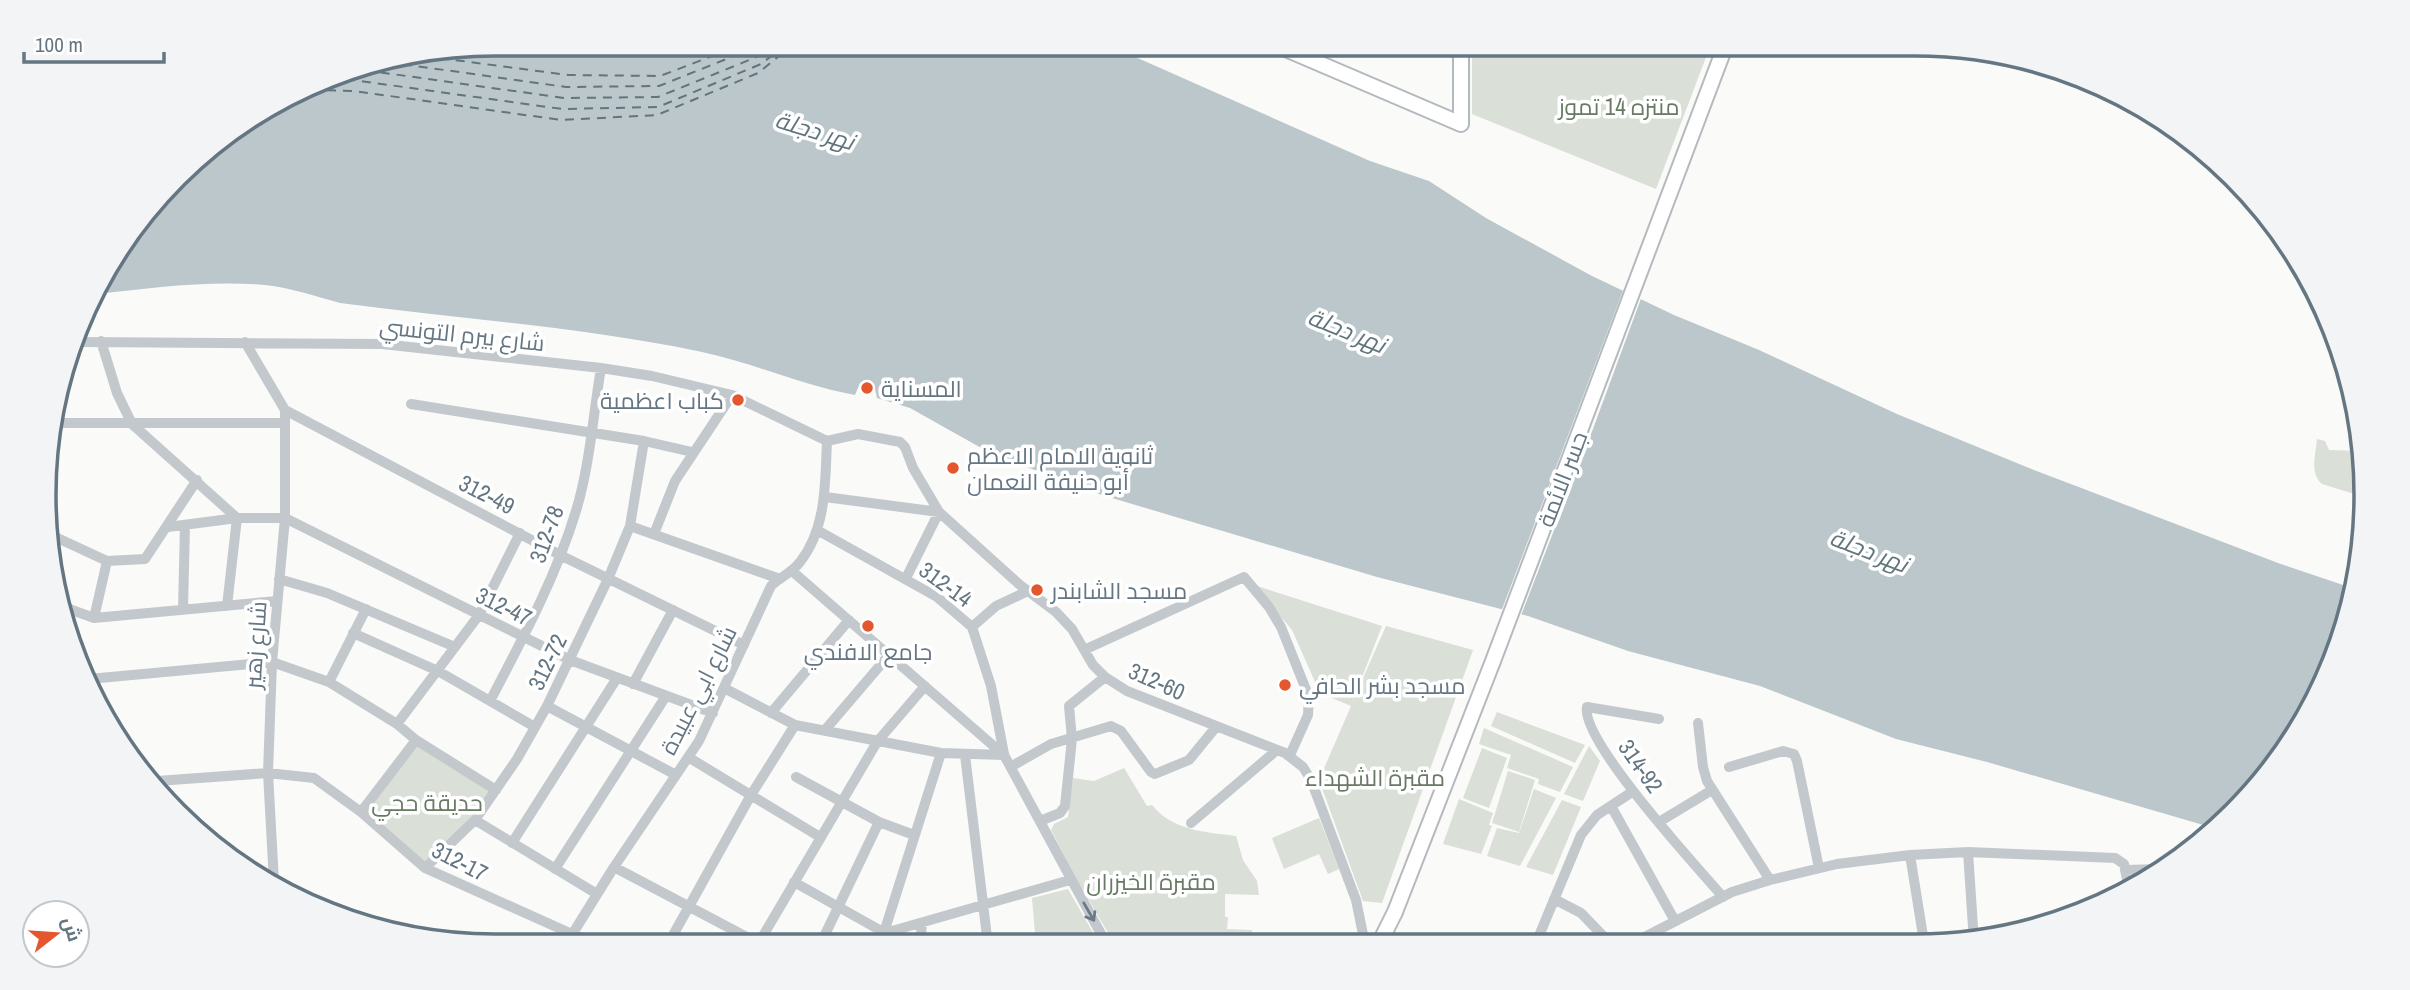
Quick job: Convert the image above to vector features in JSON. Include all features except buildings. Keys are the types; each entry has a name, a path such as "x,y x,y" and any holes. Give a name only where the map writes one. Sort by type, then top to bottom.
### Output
{"main road":[{"path":"1315,56 1461,124 1461,56"},
{"name":"جسر الائمة","path":"1396,911 1721,56"},
{"path":"1384,934 1396,911"},
{"path":"1391,934 1396,911"}],"street":[{"path":"101,341 117,393 132,424 237,518"},
{"name":"شارع بيرم التونسي","path":"84,342 382,344 601,368 652,376 732,395 827,441"},
{"path":"244,342 285,410"},
{"name":"312-78","path":"490,701 524,637 560,555 576,510 584,477 601,368"},
{"path":"654,534 675,481 732,395"},
{"path":"411,404 644,441 692,452"},
{"name":"شارع زهير","path":"274,874 268,773 276,601 285,518 285,410"},
{"name":"312-49","path":"285,410 560,555 744,645"},
{"path":"62,423 285,423"},
{"name":"312-60","path":"827,441 858,434 900,442 939,512 1065,620 1083,650 1105,677 1127,691 1290,755"},
{"name":"312-72","path":"425,868 475,820 517,759 547,706 608,579 630,526 644,441"},
{"name":"شارع ابي عبيدة","path":"572,934 688,757 713,713 768,591 779,579 792,571 809,549 825,497 827,441"},
{"path":"59,539 107,561 145,559 197,480"},
{"path":"825,497 939,512 906,578"},
{"path":"227,606 237,518"},
{"path":"168,527 237,518 285,518"},
{"name":"312-47","path":"285,518 570,660 713,713"},
{"path":"183,610 185,525"},
{"path":"630,526 779,579"},
{"name":"312-14","path":"817,530 937,597 972,627 990,686 1004,755"},
{"path":"397,724 479,615 520,533"},
{"path":"93,618 107,561"},
{"path":"792,571 1004,755 1101,934"},
{"path":"1083,650 1244,577 1281,626 1310,697 1308,715 1290,755 1303,767 1311,780 1356,900 1363,934"},
{"path":"279,579 327,593 455,647"},
{"path":"972,627 996,607 1028,591"},
{"path":"71,610 93,618 276,601"},
{"path":"329,682 366,609"},
{"path":"633,684 673,610"},
{"path":"771,713 849,620"},
{"path":"353,633 438,671 535,727"},
{"path":"825,730 889,655"},
{"path":"96,678 272,662 329,682 496,790"},
{"path":"1040,821 1062,811 1065,806 1072,739 1069,706 1105,677"},
{"path":"512,843 617,678"},
{"path":"763,934 877,742 925,686"},
{"path":"724,688 796,725 941,753 1004,755"},
{"path":"555,869 666,696"},
{"path":"547,706 676,775"},
{"name":"314-92","path":"1659,719 1587,707 1586,714 1591,728 1632,792 1723,897"},
{"path":"1698,723 1704,775 1770,880"},
{"path":"674,934 751,795 796,725"},
{"path":"1012,766 1051,744 1115,726 1151,772 1156,774 1189,760 1216,727"},
{"path":"361,812 416,740"},
{"path":"1191,823 1277,750"},
{"path":"1729,767 1783,751 1794,754 1819,867"},
{"path":"885,933 941,753"},
{"path":"965,755 987,934"},
{"path":"688,757 820,837"},
{"name":"312-17","path":"163,782 268,773 314,778 361,812 425,868 572,934"},
{"path":"796,777 879,822 914,835"},
{"path":"1659,822 1712,790"},
{"path":"1540,934 1581,835 1597,815 1632,792"},
{"path":"1611,806 1675,921"},
{"path":"475,820 597,894"},
{"path":"825,934 879,822"},
{"path":"1650,934 1723,897 1770,880 1819,867 1910,855 1968,852 2115,858 2121,860 2127,879"},
{"path":"1968,852 1973,930"},
{"path":"1910,855 1923,934"},
{"path":"614,867 740,934"},
{"path":"2125,870 2143,869"},
{"path":"794,883 885,933 984,907 1070,880"},
{"path":"1554,899 1581,913 1601,934"},
{"path":"921,934 922,924"}],"green space":[{"name":"منتزه 14 تموز","path":"1472,56 1706,56 1656,189 1472,114"},
{"path":"2317,439 2325,441 2329,450 2351,451 2354,494 2322,484 2318,480 2314,463"},
{"name":"مقبرة الشهداء","path":"1254,585 1382,626 1352,703 1386,626 1473,650 1382,903 1363,901 1319,780 1351,706 1320,693 1292,630"},
{"path":"1497,712 1585,745 1575,763 1491,726"},
{"path":"1484,728 1573,767 1560,792 1538,784 1539,779 1507,768 1511,755 1479,744"},
{"name":"حديقة حجي","path":"413,744 496,790 475,820 425,868 361,812"},
{"path":"1589,746 1600,761 1583,801 1564,794"},
{"path":"1482,748 1507,758 1489,808 1463,798"},
{"name":"مقبرة الخيزران","path":"1124,768 1147,806 1152,805 1160,814 1191,829 1236,836 1243,860 1257,881 1259,895 1225,894 1225,917 1228,917 1227,929 1252,930 1252,934 1109,934 1051,830 1054,824 1068,817 1073,778 1094,781"},
{"path":"1508,771 1535,780 1519,832 1492,823"},
{"path":"1534,789 1556,798 1520,866 1487,856 1497,828 1519,833"},
{"path":"1459,799 1493,813 1489,825 1492,826 1481,854 1443,844"},
{"path":"1562,800 1581,807 1553,875 1526,867"},
{"name":"مقبرة الخيزران","path":"1319,818 1339,869 1328,874 1319,854 1284,869 1272,838"},
{"name":"مقبرة الخيزران","path":"1068,889 1094,934 1035,934 1032,898"}],"water":[{"name":"نهر دجلة","path":"495,56 1133,56 1370,161 1429,181 1486,218 1592,276 1897,414 2029,468 2278,563 2345,586 2321,663 2295,714 2280,739 2245,784 2204,825 1987,762 1896,739 1760,686 1628,651 1528,616 1377,577 1102,495 992,454 910,408 877,398 875,389 868,380 860,383 855,395 702,352 657,343 340,303 265,285 201,284 105,293 147,228 206,165 251,130 301,101 354,79 409,64"}],"pier":[{"path":"1624,288 1642,296 1587,445 1520,618 1501,612"}],"ferry route":[{"path":"447,59 568,75 660,76 712,56"},
{"path":"406,65 566,87 659,86 734,56"},
{"path":"378,72 564,98 658,97 759,56"},
{"path":"351,80 562,109 658,107 761,64 771,56"},
{"path":"324,90 354,91 561,120 657,115 758,73 779,56"}],"place":[{"name":"المسناية","path":"867,388"},
{"name":"كباب اعظمية","path":"738,400"},
{"name":"ثانوية الامام الاعظم أبو حنيفة النعمان","path":"953,468"},
{"name":"مسجد الشابندر","path":"1037,590"},
{"name":"جامع الافندي","path":"868,626"},
{"name":"مسجد بشر الحافي","path":"1285,685"}]}
